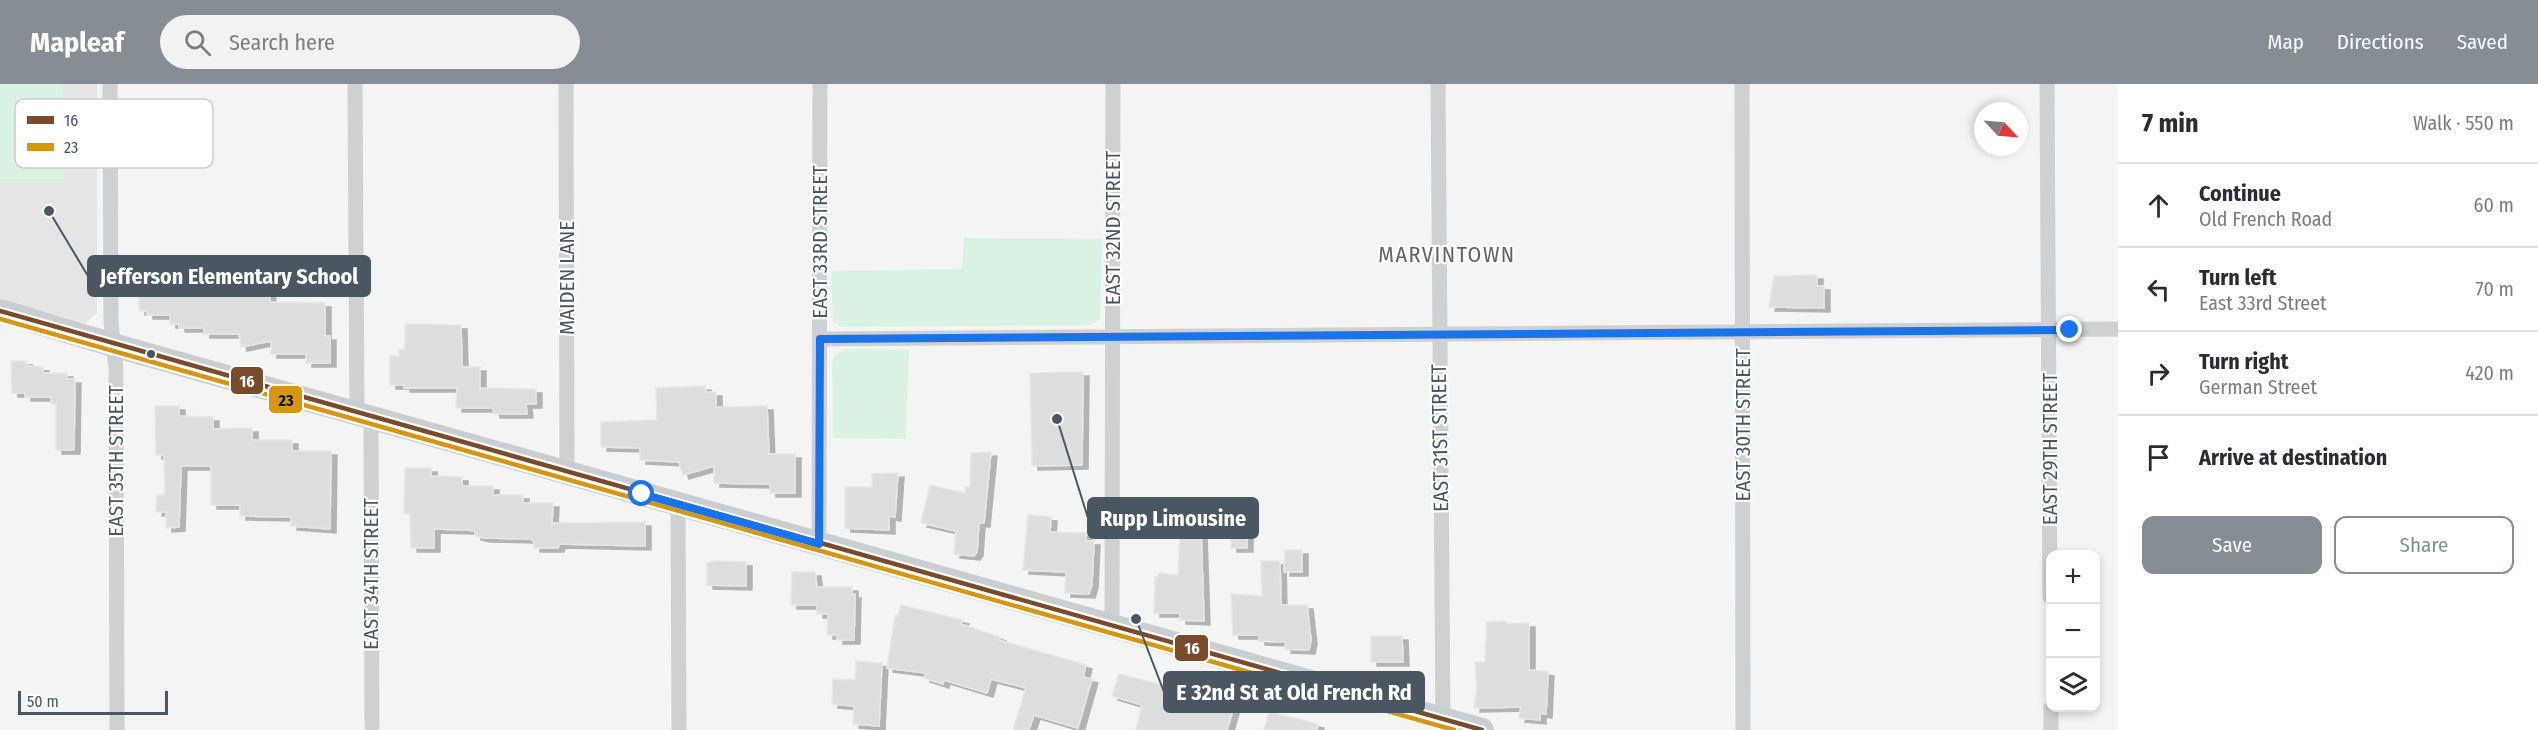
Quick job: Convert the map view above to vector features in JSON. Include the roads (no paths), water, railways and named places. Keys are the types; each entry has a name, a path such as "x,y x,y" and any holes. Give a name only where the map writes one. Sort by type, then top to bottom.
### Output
{"main road":[{"path":"0,311 113,345 1112,624 1482,730"}],"street":[{"name":"EAST 35TH STREET","path":"110,84 110,99"},
{"name":"EAST 34TH STREET","path":"355,84 372,730"},
{"name":"MAIDEN LANE","path":"566,84 567,471"},
{"name":"EAST 33RD STREET","path":"819,544 820,84"},
{"name":"EAST 32ND STREET","path":"1112,624 1113,84"},
{"name":"EAST 31ST STREET","path":"1438,84 1443,720"},
{"name":"EAST 30TH STREET","path":"1742,84 1743,730"},
{"name":"EAST 29TH STREET","path":"2047,84 2050,550"},
{"name":"EAST 35TH STREET","path":"111,168 117,730"},
{"path":"820,339 2118,329"},
{"path":"678,503 679,730"},
{"path":"2051,712 2051,730"}],"place":[{"name":"Jefferson Elementary School","path":"49,211"},
{"name":"Rupp Limousine","path":"1057,419"},
{"name":"E 32nd St at Old French Rd","path":"1136,619"}],"district":[{"name":"MARVINTOWN","path":"1447,254"}]}
